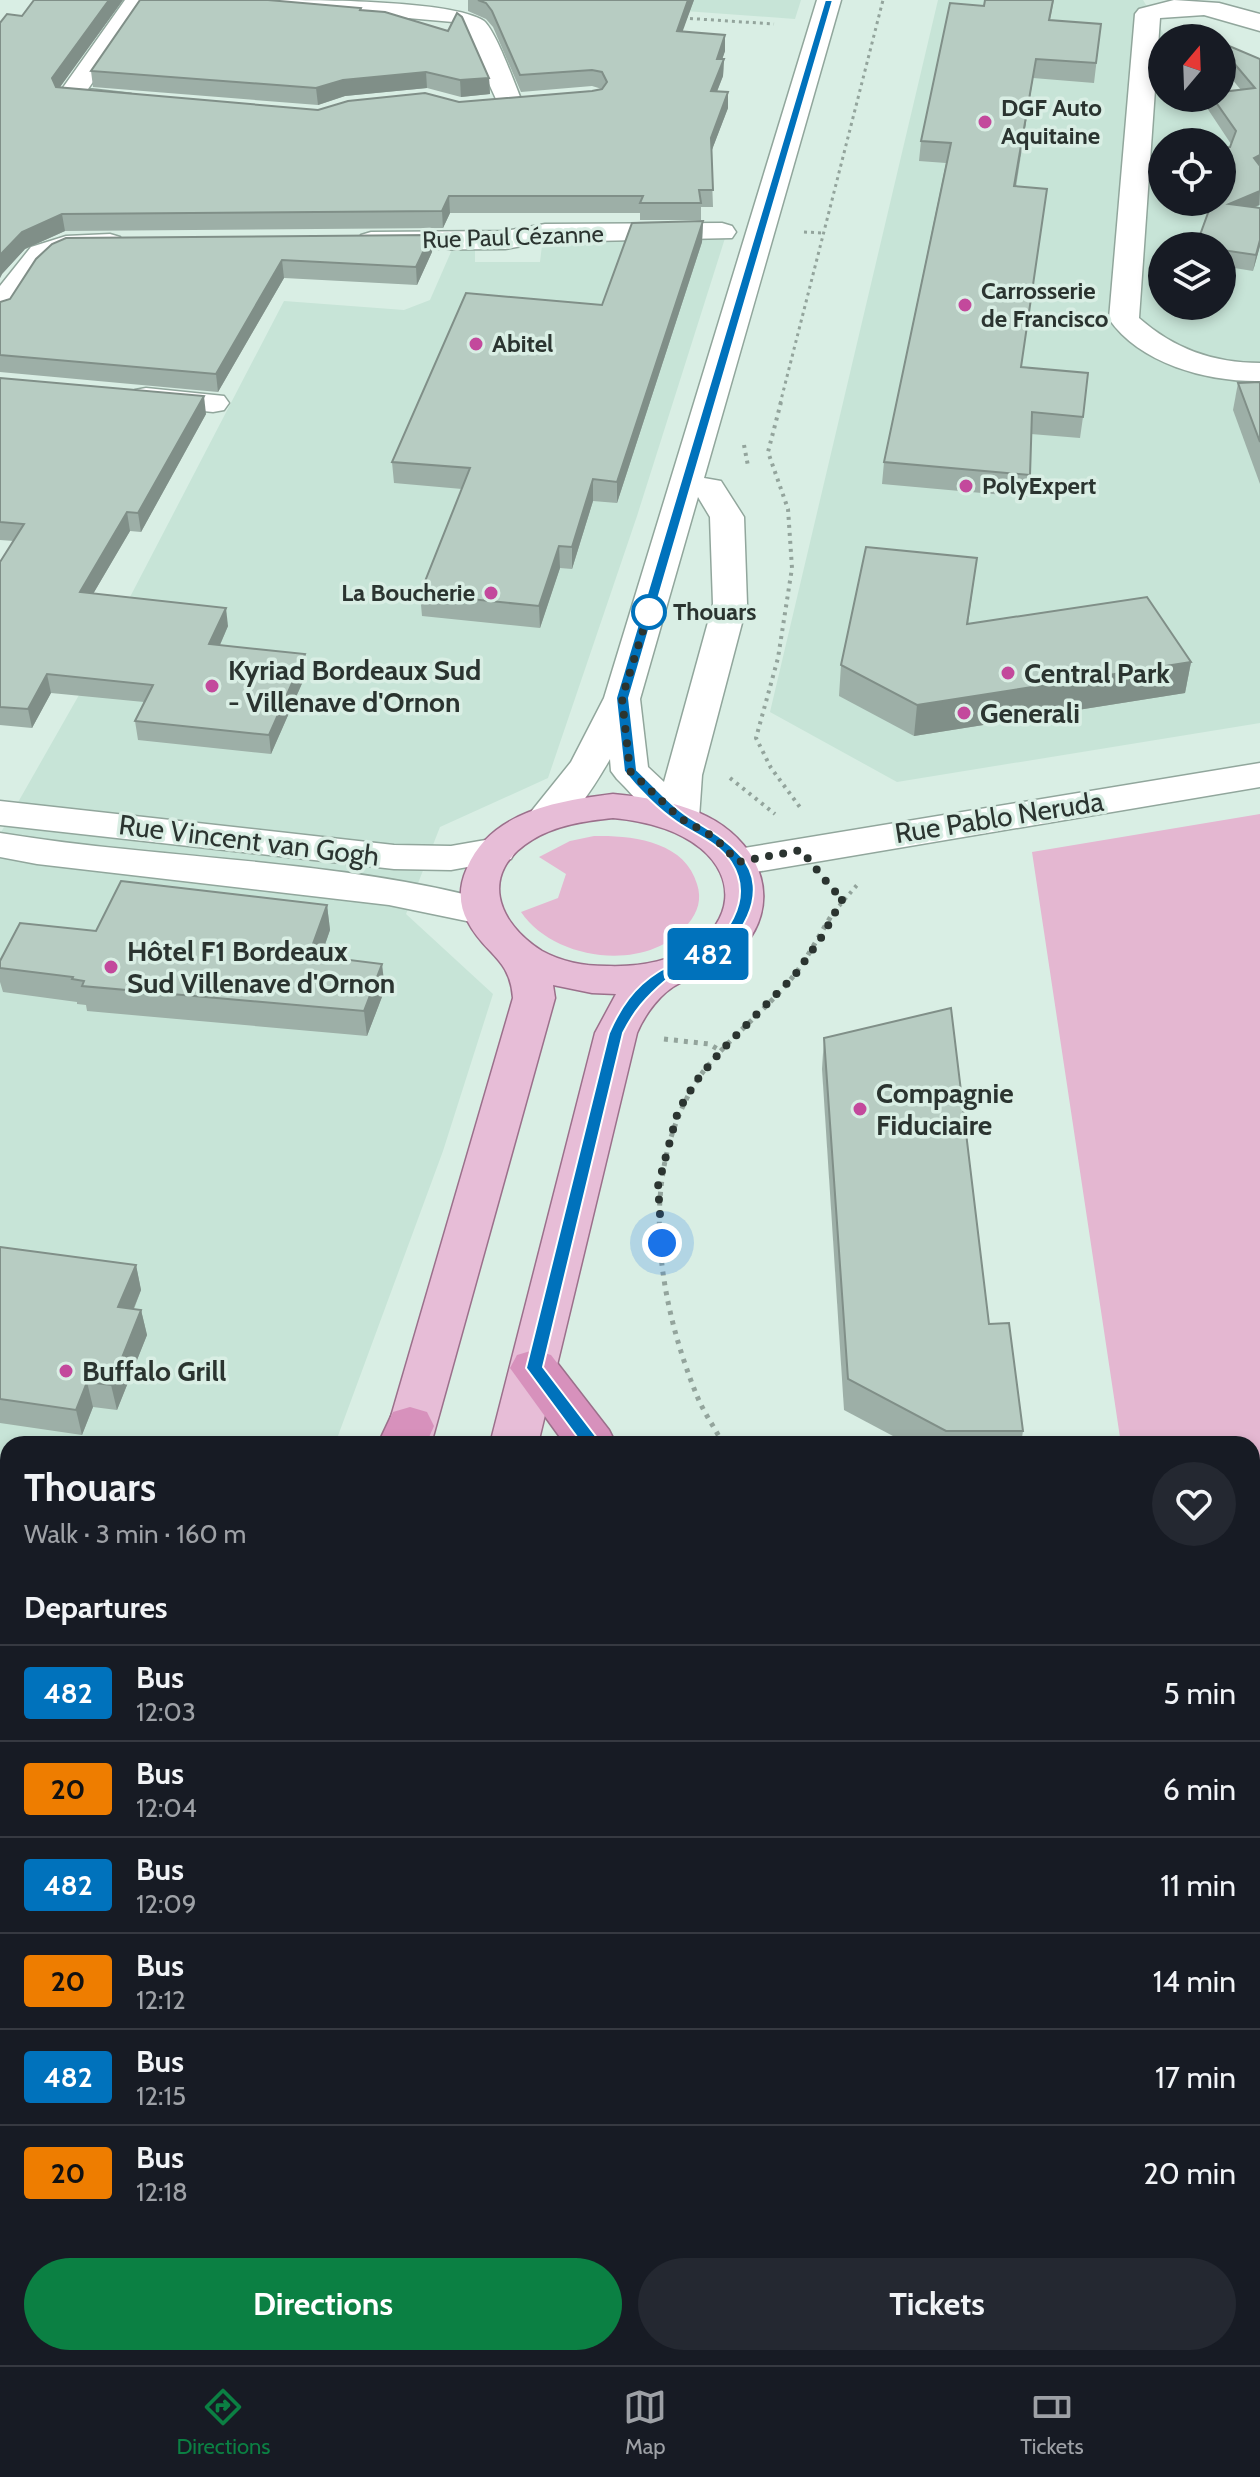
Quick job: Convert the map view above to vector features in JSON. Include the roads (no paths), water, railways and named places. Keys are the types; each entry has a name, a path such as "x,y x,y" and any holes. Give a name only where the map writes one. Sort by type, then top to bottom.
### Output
{"highway":[{"path":"534,1368 586,1436"}],"main road":[{"path":"613,806 647,809 680,818 714,837 738,862 747,888 743,915 727,940 699,961 663,975 627,981 589,980 554,973 523,959 496,937 481,911 479,890 484,869 497,850 518,832 545,818 578,809 613,806"},
{"path":"407,1436 534,998 532,979 523,959"},
{"path":"516,1436 616,1033 628,1006 663,975"}],"street":[{"path":"138,0 70,96 144,102"},
{"path":"284,0 442,12 462,17 476,27 497,105 537,102"},
{"path":"545,818 588,769 622,698 829,0"},
{"path":"1260,23 1217,5 1184,2 1164,5 1148,14 1124,319 1134,331 1204,367 1228,372 1260,372"},
{"name":"Rue Paul Cézanne","path":"336,241 505,240 545,233 722,232"},
{"path":"0,309 36,255 48,247 65,243 145,243"},
{"path":"122,395 213,403"},
{"path":"680,818 683,775 730,604 727,517 709,488 687,486"},
{"path":"622,698 630,771 680,818"},
{"name":"Rue Pablo Neruda","path":"738,862 1260,775"},
{"name":"Rue Vincent van Gogh","path":"9,838 394,857 451,858 497,850"},
{"name":"Rue Vincent van Gogh","path":"9,838 56,855 384,890 442,899 481,911"}],"place":[{"name":"DGF Auto Aquitaine","path":"985,122"},
{"name":"Carrosserie de Francisco","path":"965,305"},
{"name":"Abitel","path":"476,344"},
{"name":"PolyExpert","path":"966,486"},
{"name":"La Boucherie","path":"491,593"},
{"name":"Thouars","path":"649,612"},
{"name":"Central Park","path":"1008,673"},
{"name":"Kyriad Bordeaux Sud - Villenave d'Ornon","path":"212,686"},
{"name":"Generali","path":"964,713"},
{"name":"Hôtel F1 Bordeaux Sud Villenave d'Ornon","path":"111,967"},
{"name":"Compagnie Fiduciaire","path":"860,1109"},
{"name":"Buffalo Grill","path":"66,1371"}]}
